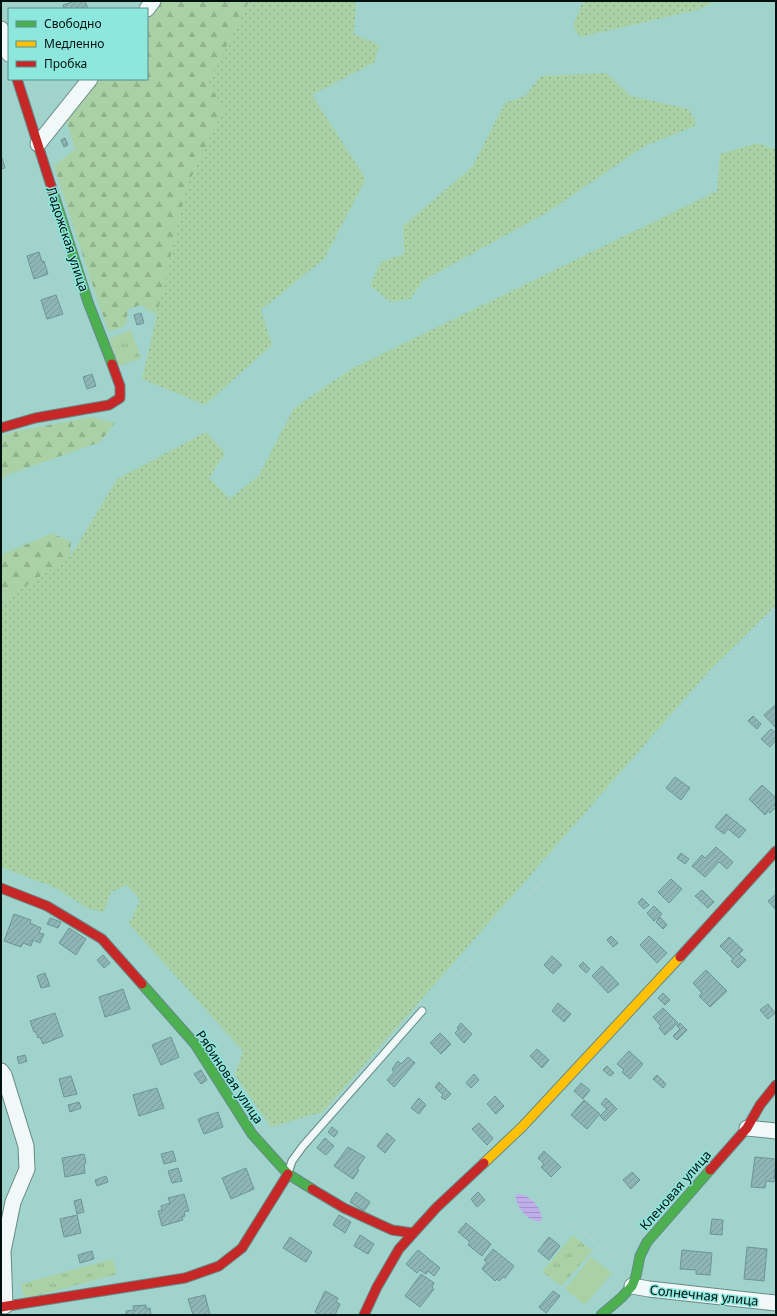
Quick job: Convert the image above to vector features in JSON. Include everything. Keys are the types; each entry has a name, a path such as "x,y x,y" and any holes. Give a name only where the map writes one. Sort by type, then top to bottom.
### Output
{"street":[{"path":"1,29 8,51"},
{"name":"Ладожская улица","path":"1,428 35,418 109,405 120,398 120,386 88,302 17,80"},
{"path":"38,144 89,80"},
{"path":"364,1315 377,1287 399,1249 413,1233 436,1208 522,1127 666,973 776,851"},
{"name":"Рябиновая улица","path":"1,888 47,906 102,940 195,1044 252,1134 288,1174 344,1208 392,1230 413,1233"},
{"path":"1,1071 4,1075 26,1146 27,1169 13,1202 3,1251 3,1306 185,1278 218,1266 242,1248 288,1174"},
{"name":"Кленовая улица","path":"634,1281 640,1256 647,1242 747,1128 765,1097 776,1085"},
{"path":"747,1128 776,1131"},
{"path":"601,1315 621,1298 634,1281"},
{"name":"Солнечная улица","path":"634,1281 650,1289 776,1303"}],"lane":[{"path":"288,1174 292,1161 303,1146 422,1011"}],"path":[{"path":"422,1011 456,977 550,872 610,811 666,731 705,683 747,642 776,608"},
{"path":"489,1158 519,1179 634,1281"}],"green space":[{"path":"161,1 249,1 208,82 224,109 187,186 157,315 140,305 128,310 126,325 109,332 54,166 75,149 66,120 98,80 148,80 148,18"},
{"path":"249,1 356,1 354,34 379,45 375,62 312,95 366,179 324,259 261,310 272,345 205,405 142,379 187,186 224,109 208,82"},
{"path":"583,1 716,1 701,9 580,37 573,26"},
{"path":"606,73 631,96 689,109 697,125 643,147 548,212 424,280 410,299 390,302 370,285 381,262 404,254 403,226 472,167 505,103 525,96 541,76"},
{"path":"758,143 776,150 776,605 709,671 323,1112 271,1127 235,1075 243,1051 129,924 140,900 127,885 111,892 104,912 87,908 56,888 1,867 1,602 70,557 117,479 206,432 225,453 209,478 230,499 259,475 294,408 353,368 717,191 720,154"},
{"path":"131,330 141,358 119,366 109,339"},
{"path":"92,417 115,423 100,442 7,475 1,480 1,436 17,431"},
{"path":"52,533 71,542 70,557 1,602 1,555"},
{"path":"573,1235 592,1251 562,1286 542,1272"},
{"path":"591,1257 612,1273 585,1305 565,1289"},
{"path":"113,1259 117,1274 25,1299 21,1284"}],"shaded area":[{"path":"519,1194 528,1197 535,1203 542,1216 542,1221 533,1220 524,1214 516,1199 516,1195"}],"building":[{"path":"75,1 85,1 88,8 64,8 63,5"},
{"path":"65,138 68,145 64,147 61,140"},
{"path":"2,158 5,168 1,169 1,159"},
{"path":"39,252 42,262 44,261 48,274 34,279 27,256"},
{"path":"56,295 63,314 47,319 41,300"},
{"path":"141,313 144,323 137,325 134,315"},
{"path":"92,374 96,386 87,389 83,377"},
{"path":"776,704 776,728 764,715"},
{"path":"753,716 761,724 757,729 748,721"},
{"path":"771,729 776,733 776,740 770,747 761,739"},
{"path":"675,777 690,788 681,800 666,788"},
{"path":"762,785 776,798 776,803 774,805 776,807 770,813 768,811 765,815 749,799"},
{"path":"726,814 746,830 739,838 728,829 724,834 715,827"},
{"path":"716,847 733,862 727,869 719,862 705,877 692,866 702,855 705,858"},
{"path":"681,853 689,859 685,864 677,858"},
{"path":"671,879 682,889 669,903 658,892"},
{"path":"702,890 714,902 708,908 695,896"},
{"path":"776,894 776,910 768,901"},
{"path":"642,898 649,905 644,909 638,903"},
{"path":"654,906 662,914 654,921 647,913"},
{"path":"14,914 31,920 30,923 41,928 39,933 44,934 40,943 33,940 31,946 23,943 21,947 4,941"},
{"path":"660,917 667,925 663,929 656,922"},
{"path":"50,918 61,922 58,928 47,924"},
{"path":"69,928 86,939 76,955 59,943"},
{"path":"611,936 618,943 613,947 607,940"},
{"path":"649,936 667,953 657,963 640,945"},
{"path":"729,937 743,950 739,954 746,960 738,968 731,961 733,959 720,946"},
{"path":"103,955 110,963 104,968 97,960"},
{"path":"552,956 562,965 553,974 544,965"},
{"path":"583,962 590,969 586,973 579,966"},
{"path":"602,966 619,984 608,993 592,976"},
{"path":"706,970 727,991 710,1007 699,996 702,993 693,983"},
{"path":"45,973 50,986 41,988 37,976"},
{"path":"123,989 130,1009 105,1017 99,997"},
{"path":"663,993 670,1000 665,1005 658,998"},
{"path":"558,1003 571,1014 564,1022 552,1011"},
{"path":"768,1004 775,1013 768,1019 760,1010"},
{"path":"663,1008 678,1023 665,1035 659,1028 661,1026 653,1017"},
{"path":"55,1013 63,1036 43,1044 40,1037 38,1038 36,1032 34,1032 30,1021"},
{"path":"461,1023 472,1034 464,1043 455,1033 459,1029 457,1028"},
{"path":"680,1023 687,1030 677,1040 673,1036 680,1029 677,1026"},
{"path":"440,1033 451,1044 441,1054 430,1043"},
{"path":"171,1037 179,1057 161,1065 152,1045"},
{"path":"537,1049 549,1060 542,1068 530,1056"},
{"path":"629,1051 643,1064 630,1079 622,1072 624,1070 617,1064"},
{"path":"25,1055 27,1061 19,1064 17,1057"},
{"path":"408,1057 415,1063 394,1087 387,1080 394,1072 392,1069 398,1061 401,1064"},
{"path":"607,1066 614,1073 610,1076 603,1070"},
{"path":"201,1070 207,1080 201,1084 194,1074"},
{"path":"474,1074 479,1080 471,1088 466,1083"},
{"path":"657,1075 666,1084 663,1088 653,1079"},
{"path":"71,1076 77,1094 64,1097 59,1079"},
{"path":"439,1082 451,1094 445,1100 441,1097 443,1095 435,1087"},
{"path":"581,1083 590,1090 583,1099 574,1091"},
{"path":"157,1088 164,1108 139,1116 133,1095"},
{"path":"495,1096 504,1106 496,1114 487,1104"},
{"path":"419,1098 426,1105 419,1114 411,1108"},
{"path":"606,1098 617,1109 605,1121 600,1116 607,1109 601,1104"},
{"path":"584,1100 600,1114 587,1129 571,1115"},
{"path":"79,1102 81,1108 70,1112 68,1105"},
{"path":"218,1112 223,1127 204,1134 198,1119"},
{"path":"479,1123 493,1138 487,1145 472,1129"},
{"path":"332,1127 338,1132 334,1137 328,1132"},
{"path":"387,1133 395,1140 385,1153 377,1146"},
{"path":"325,1138 334,1146 326,1155 317,1148"},
{"path":"348,1147 365,1157 357,1169 359,1170 353,1179 334,1166"},
{"path":"173,1151 176,1161 164,1164 161,1154"},
{"path":"544,1151 561,1167 551,1177 541,1167 544,1164 538,1158"},
{"path":"84,1154 86,1163 84,1164 85,1173 65,1177 62,1158"},
{"path":"755,1157 776,1159 774,1182 766,1181 765,1188 751,1187"},
{"path":"178,1168 182,1181 172,1183 168,1171"},
{"path":"246,1168 254,1189 231,1199 222,1178"},
{"path":"632,1172 640,1180 631,1189 623,1180"},
{"path":"106,1176 108,1182 97,1186 95,1180"},
{"path":"356,1192 370,1202 364,1211 350,1202"},
{"path":"478,1192 485,1200 477,1207 471,1199"},
{"path":"184,1194 189,1211 184,1212 185,1216 182,1217 183,1220 162,1226 158,1211 162,1210 161,1206 170,1203 168,1198"},
{"path":"81,1199 84,1212 77,1214 74,1201"},
{"path":"77,1215 81,1233 64,1237 60,1219"},
{"path":"339,1215 351,1222 345,1233 333,1225"},
{"path":"712,1219 723,1220 722,1235 710,1234"},
{"path":"466,1223 491,1244 482,1256 468,1245 470,1242 458,1232"},
{"path":"360,1235 374,1244 368,1254 354,1246"},
{"path":"290,1237 312,1252 306,1262 283,1248"},
{"path":"549,1237 560,1246 549,1260 538,1251"},
{"path":"747,1247 767,1249 764,1281 744,1279"},
{"path":"493,1249 514,1266 505,1278 503,1277 499,1281 497,1279 495,1281 482,1269 487,1262 484,1260"},
{"path":"418,1250 440,1268 434,1276 428,1271 426,1274 420,1270 417,1273 406,1264"},
{"path":"682,1250 712,1253 710,1275 696,1274 696,1270 680,1269"},
{"path":"92,1251 94,1259 80,1263 78,1255"},
{"path":"421,1274 434,1283 432,1287 434,1289 420,1307 405,1296"},
{"path":"325,1291 338,1298 336,1302 340,1304 335,1315 321,1315 315,1312"},
{"path":"553,1291 560,1296 546,1313 539,1307"},
{"path":"205,1295 210,1315 193,1315 188,1299"},
{"path":"146,1305 146,1309 150,1308 151,1315 126,1315 126,1311 134,1310 133,1306"}],"traffic: fast":[{"path":"53,192 88,302 112,364"},
{"path":"142,984 195,1044 252,1134 288,1174 312,1189"},
{"path":"601,1315 621,1298 632,1286 636,1276 640,1256 647,1242 710,1170"}],"traffic: slow":[{"path":"484,1163 522,1127 680,957"}],"traffic: jam":[{"path":"17,80 53,192"},
{"path":"1,428 35,418 109,405 120,398 120,386 112,364"},
{"path":"680,957 776,851"},
{"path":"1,888 47,906 102,939 142,984"},
{"path":"710,1170 747,1128 760,1105 776,1085"},
{"path":"364,1315 377,1287 399,1249 436,1208 484,1163"},
{"path":"1,1307 185,1278 219,1266 242,1248 288,1174"},
{"path":"312,1189 344,1208 392,1230 413,1233"}]}
